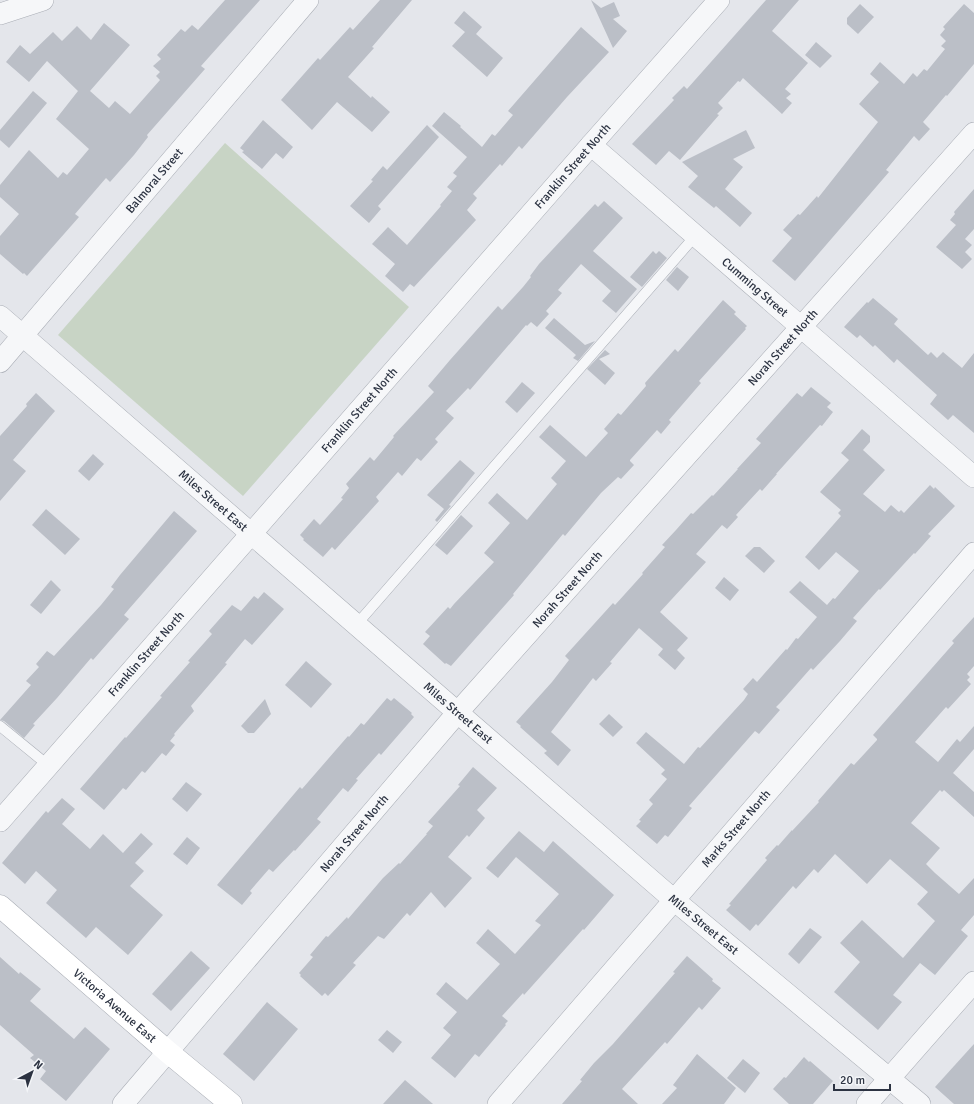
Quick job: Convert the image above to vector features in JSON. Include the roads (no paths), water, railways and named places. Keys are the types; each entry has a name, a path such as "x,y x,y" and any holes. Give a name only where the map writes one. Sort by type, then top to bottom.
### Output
{"street":[{"path":"0,14 43,0"},
{"name":"Balmoral Street","path":"0,362 308,0"},
{"name":"Franklin Street North","path":"0,821 591,144 719,0"},
{"name":"Norah Street North","path":"124,1104 458,712 800,326 974,133"},
{"name":"Cumming Street","path":"591,144 974,477"},
{"name":"Miles Street East","path":"0,316 674,900 920,1104"},
{"name":"Marks Street North","path":"498,1104 974,553"},
{"name":"Victoria Avenue East","path":"0,906 168,1052 231,1104"},
{"path":"867,1104 974,982"}],"lane":[{"path":"357,624 696,235"},
{"path":"0,726 48,766"}]}
